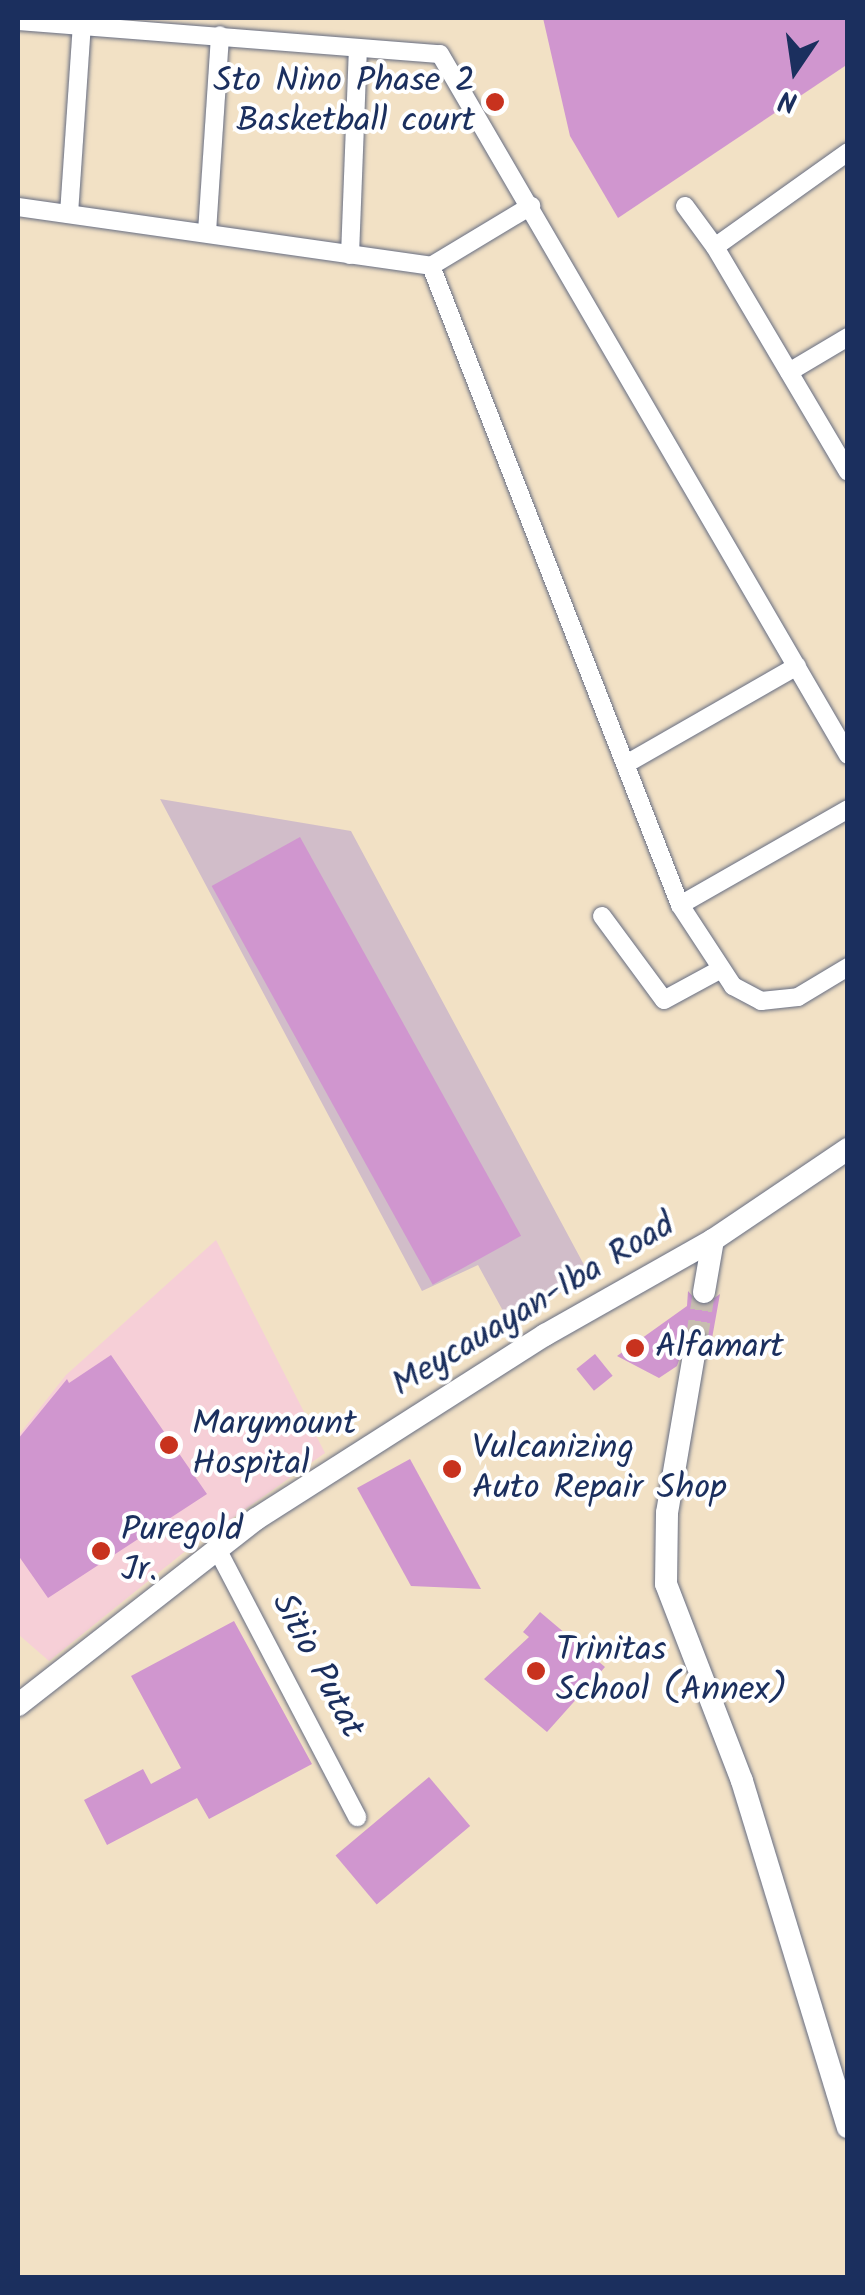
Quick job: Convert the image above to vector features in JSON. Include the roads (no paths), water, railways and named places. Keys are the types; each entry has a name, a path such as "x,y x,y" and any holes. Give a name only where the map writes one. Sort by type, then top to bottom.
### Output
{"main road":[{"name":"Meycauayan-Iba Road","path":"18,1705 216,1547 545,1336 713,1240 848,1148"},
{"path":"704,1292 713,1240"},
{"path":"696,1344 667,1513 666,1584 742,1781 848,2128"}],"street":[{"path":"18,21 440,54 848,755"},
{"path":"69,214 82,24"},
{"path":"207,232 220,35"},
{"path":"350,254 358,48"},
{"path":"714,247 848,152"},
{"path":"18,207 431,266 531,206"},
{"path":"685,206 714,247 848,472"},
{"path":"431,266 680,906 733,986 761,1000 798,996 848,968"},
{"path":"789,372 848,337"},
{"path":"626,764 797,666"},
{"path":"680,906 848,809"},
{"path":"602,916 664,1000 721,969"},
{"name":"Sitio Putat","path":"216,1547 357,1818"}],"tunnel":[{"path":"696,1343 704,1292"}],"place":[{"name":"Sto Nino Phase 2 Basketball court","path":"495,102"},
{"name":"Alfamart","path":"635,1348"},
{"name":"Marymount Hospital","path":"169,1445"},
{"name":"Vulcanizing Auto Repair Shop","path":"452,1469"},
{"name":"Puregold Jr.","path":"101,1551"},
{"name":"Trinitas School (Annex)","path":"536,1671"}]}
